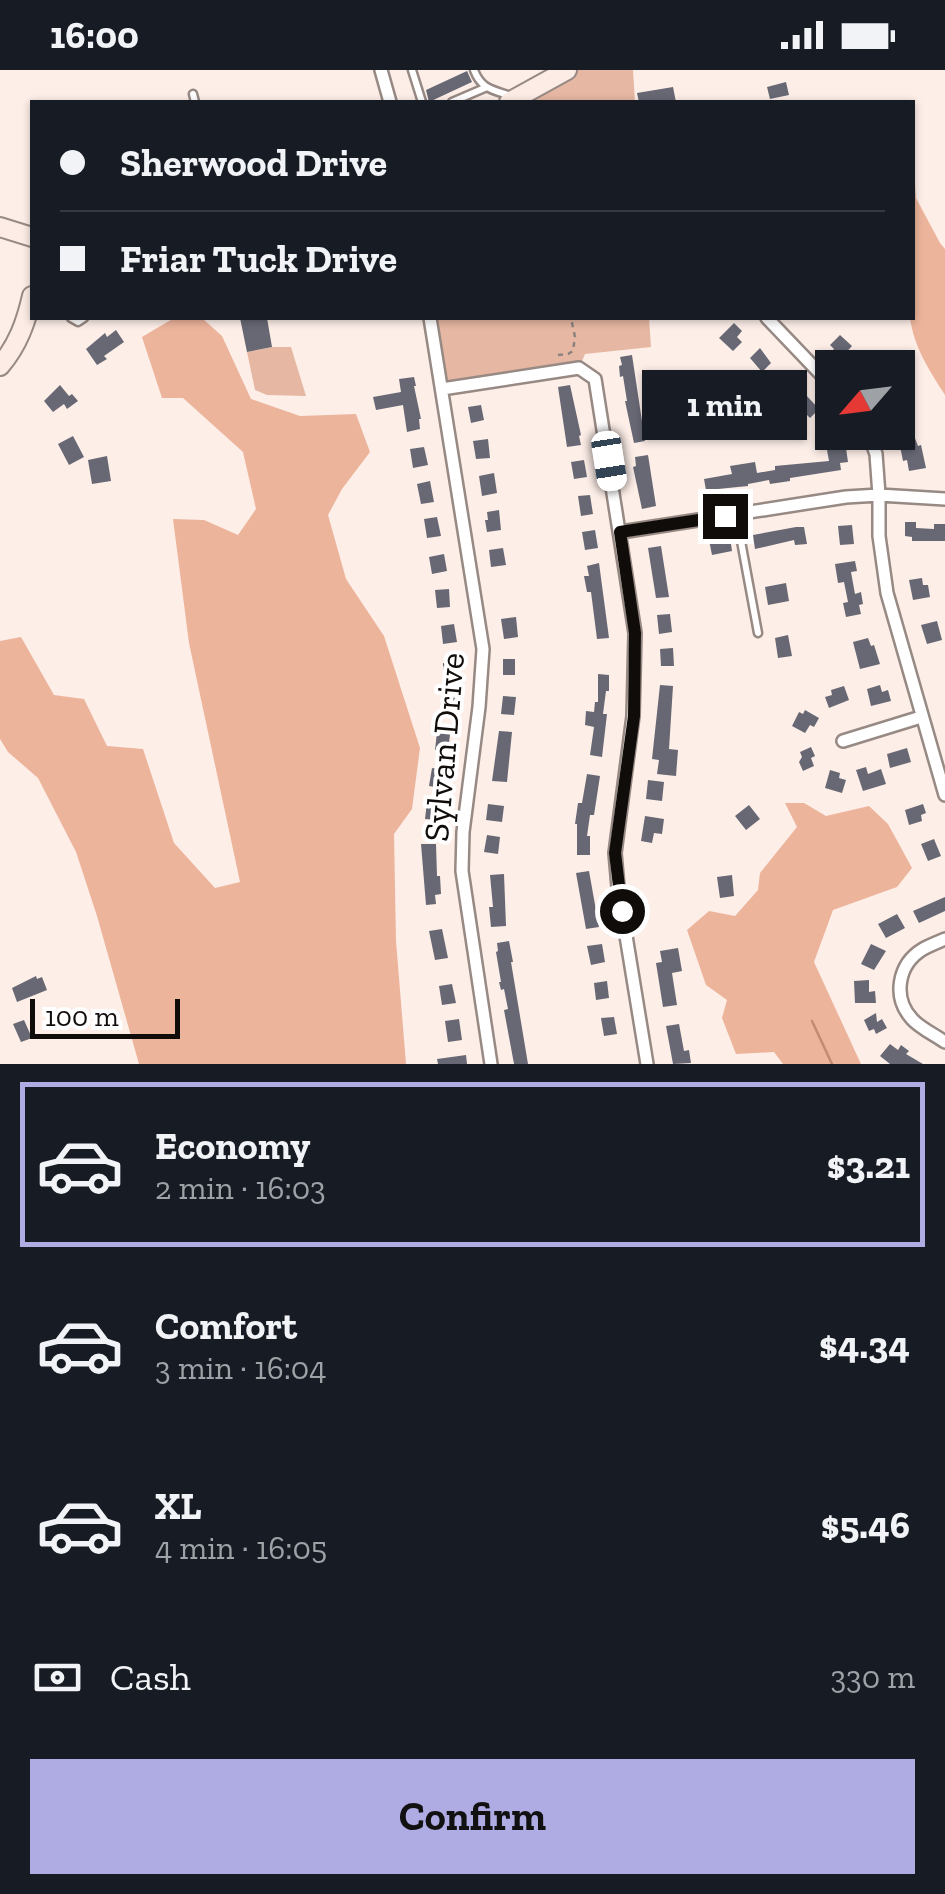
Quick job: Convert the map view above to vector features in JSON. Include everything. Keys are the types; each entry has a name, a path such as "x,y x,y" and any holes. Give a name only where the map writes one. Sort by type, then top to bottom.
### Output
{"main road":[{"path":"513,100 567,70"},
{"path":"0,227 30,236"},
{"path":"0,366 16,343 30,308"}],"street":[{"path":"382,70 390,100"},
{"name":"Sylvan Drive","path":"430,320 483,649 462,871 491,1064"},
{"path":"769,320 815,368"},
{"path":"442,390 579,368 595,379 635,633 634,716 615,853 647,1064"},
{"path":"875,450 879,536 887,593 945,795"},
{"path":"620,532 846,496 945,499"},
{"path":"843,741 921,717"},
{"path":"945,939 920,950 910,960 901,976 900,994 910,1018 945,1042"}],"lane":[{"path":"412,70 421,100"},
{"path":"474,70 478,82 513,100"},
{"path":"457,100 487,87"},
{"path":"736,514 758,633"}],"path":[{"path":"558,355 573,350 571,320"}],"shaded area":[{"path":"567,70 633,70 635,100 513,100"},
{"path":"915,184 916,198 945,249 945,395 912,329"},
{"path":"171,320 204,320 222,336 251,399 300,416 356,414 370,452 328,515 346,579 384,636 420,748 412,809 394,834 396,941 406,1064 139,1064 76,852 38,778 8,752 0,739 0,641 21,637 54,695 84,699 107,746 143,749 174,843 215,888 240,882 189,643 173,519 204,520 238,535 256,509 243,452 183,398 162,398 142,337"},
{"path":"430,320 649,320 651,347 585,354 579,368 442,389"},
{"path":"291,347 306,396 267,395 255,390 247,352"},
{"path":"785,803 804,803 826,816 869,806 888,824 912,868 897,887 833,910 814,962 861,1064 783,1064 774,1052 736,1054 722,1018 727,1000 706,985 687,930 709,911 735,916 758,890 760,873 797,827"}],"building":[{"path":"467,71 472,82 433,100 428,100 426,90"},
{"path":"786,82 789,95 770,99 767,87"},
{"path":"673,87 676,100 639,100 637,93"},
{"path":"240,320 267,320 272,347 247,352"},
{"path":"734,323 742,331 737,337 742,342 733,351 719,338"},
{"path":"116,330 124,342 97,365 86,349 105,333 107,337"},
{"path":"840,335 852,346 848,350 833,350 830,345"},
{"path":"760,348 771,363 762,372 750,358"},
{"path":"632,355 645,441 634,443 619,366 620,357"},
{"path":"781,376 786,382 790,378 815,405 815,413 810,418 787,395 783,398 771,386"},
{"path":"414,377 420,429 407,432 403,405 376,410 373,397 401,392 399,379"},
{"path":"60,385 78,401 53,412 44,401"},
{"path":"570,385 581,445 567,447 558,387"},
{"path":"481,405 484,420 471,423 468,407"},
{"path":"73,436 84,457 69,465 58,444"},
{"path":"915,438 921,445 926,468 909,471 907,460 903,461 901,450 915,450"},
{"path":"488,439 490,458 476,459 473,441"},
{"path":"424,447 428,465 413,468 410,449"},
{"path":"827,450 846,450 848,462 840,463 841,470 790,481 770,484 769,480 718,489 719,494 707,496 704,479 732,474 730,466 755,462 757,473 775,470 775,466 829,461"},
{"path":"648,455 656,506 642,509 633,467 635,457"},
{"path":"107,456 111,481 92,484 88,460"},
{"path":"584,460 587,477 574,479 571,462"},
{"path":"494,473 497,493 482,496 479,476"},
{"path":"430,481 434,502 421,504 417,484"},
{"path":"590,495 593,514 581,516 578,496"},
{"path":"499,510 501,530 487,532 487,512"},
{"path":"437,517 441,536 427,538 424,519"},
{"path":"905,522 916,522 916,528 934,529 934,524 945,524 945,541 912,541 912,537 905,536"},
{"path":"852,525 854,544 840,545 838,526"},
{"path":"804,527 807,544 795,545 794,540 755,549 753,535"},
{"path":"595,530 598,548 585,550 582,532"},
{"path":"730,537 732,551 712,555 709,540"},
{"path":"661,546 669,597 656,598 648,548"},
{"path":"503,548 506,565 491,567 489,550"},
{"path":"444,554 447,571 432,574 429,557"},
{"path":"855,561 857,571 851,572 855,594 861,592 863,604 859,605 861,614 846,617 844,582 838,583 835,564"},
{"path":"599,563 609,638 597,639 591,592 587,592 584,576 589,576 587,566"},
{"path":"922,578 930,597 913,600 909,580"},
{"path":"786,583 789,601 768,605 765,587"},
{"path":"449,589 450,607 437,608 435,590"},
{"path":"670,614 672,632 659,634 657,615"},
{"path":"516,617 518,637 504,639 501,619"},
{"path":"937,621 942,640 927,644 921,625"},
{"path":"454,624 457,642 443,644 441,626"},
{"path":"788,635 792,656 778,658 775,638"},
{"path":"868,638 880,664 860,669 853,642"},
{"path":"673,648 674,666 661,666 660,649"},
{"path":"503,659 515,659 515,675 503,675"},
{"path":"443,663 456,663 456,681 443,681"},
{"path":"598,674 609,675 602,757 590,755 594,727 585,725 586,711 594,712 598,702"},
{"path":"660,685 673,686 669,749 678,750 676,776 657,774 659,760 652,759"},
{"path":"880,685 882,692 888,690 891,701 871,706 867,689"},
{"path":"844,686 849,700 829,708 825,697 832,695 831,690"},
{"path":"442,696 456,698 454,716 439,714"},
{"path":"503,696 516,697 514,715 501,714"},
{"path":"805,710 819,718 805,733 792,726 799,712 803,714"},
{"path":"499,731 512,732 507,782 492,781"},
{"path":"437,732 450,734 448,752 435,750"},
{"path":"811,747 814,766 803,771 800,752"},
{"path":"907,748 911,762 890,768 887,754"},
{"path":"866,767 868,774 881,769 886,784 863,791 856,770"},
{"path":"432,768 445,770 442,788 429,786"},
{"path":"830,770 846,780 842,793 825,788"},
{"path":"587,774 600,776 587,836 590,855 577,855 575,824"},
{"path":"648,780 664,782 662,801 646,799"},
{"path":"427,802 441,804 439,820 425,819"},
{"path":"488,804 504,806 502,822 486,820"},
{"path":"923,804 926,813 921,815 922,821 909,825 905,810"},
{"path":"749,805 760,819 746,830 735,816"},
{"path":"645,816 664,819 662,834 654,833 652,843 641,841"},
{"path":"487,835 500,837 498,854 484,852"},
{"path":"934,839 941,856 928,861 921,844"},
{"path":"421,844 436,844 441,894 435,895 436,904 426,905"},
{"path":"589,871 599,927 586,929 576,873"},
{"path":"504,874 506,926 491,927 490,875"},
{"path":"732,875 734,896 720,898 717,877"},
{"path":"945,897 945,911 919,923 913,911"},
{"path":"897,914 905,928 886,938 878,924"},
{"path":"442,929 448,958 435,960 429,931"},
{"path":"509,941 528,1064 514,1064 504,1010 508,1009 499,982 497,943"},
{"path":"602,944 605,962 591,965 587,946"},
{"path":"871,944 886,951 874,970 861,964"},
{"path":"678,948 682,971 672,973 677,1005 663,1007 656,963 662,962 660,951"},
{"path":"36,976 42,977 47,990 17,1002 12,988"},
{"path":"869,980 869,992 875,991 876,1003 855,1003 854,981"},
{"path":"607,981 609,998 596,1000 594,983"},
{"path":"452,984 456,1003 442,1005 439,986"},
{"path":"876,1013 877,1022 882,1019 887,1028 876,1034 874,1029 869,1031 864,1020"},
{"path":"614,1017 617,1034 604,1036 601,1018"},
{"path":"459,1019 462,1040 448,1042 445,1021"},
{"path":"24,1020 32,1038 21,1042 13,1024"},
{"path":"679,1024 684,1051 689,1050 691,1063 673,1064 666,1026"},
{"path":"890,1044 898,1050 901,1045 909,1051 906,1054 923,1064 890,1064 880,1056"},
{"path":"466,1055 467,1064 438,1064 437,1059"}],"waterway":[{"path":"812,1021 832,1064"}],"route":[{"path":"622,911 615,853 634,716 635,633 620,532 725,516"}]}
